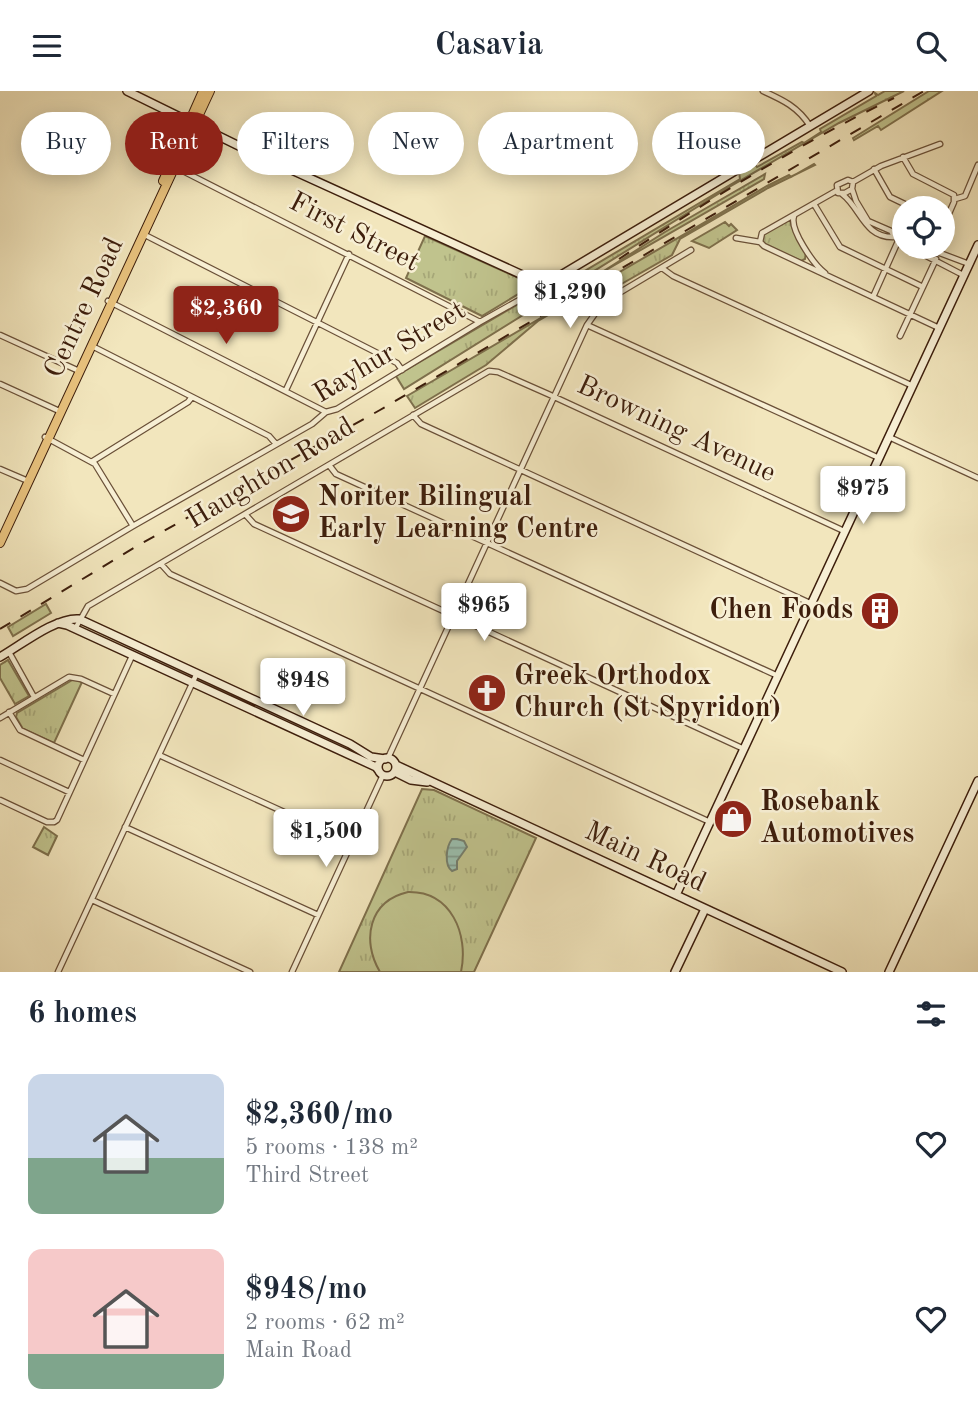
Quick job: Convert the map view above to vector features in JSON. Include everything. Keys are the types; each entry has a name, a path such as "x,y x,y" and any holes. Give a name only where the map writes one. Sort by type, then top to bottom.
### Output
{"main road":[{"path":"127,91 171,112"},
{"name":"Centre Road","path":"196,112 203,91"},
{"name":"Centre Road","path":"198,112 210,91"},
{"name":"Rayhur Street","path":"540,283 551,281 869,91"},
{"path":"223,138 540,283"},
{"name":"Centre Road","path":"0,543 169,175"},
{"path":"676,895 978,245"},
{"name":"Centre Road","path":"47,438 57,410 92,346 110,302"},
{"name":"Centre Road","path":"0,533 27,481"},
{"path":"0,657 57,623 79,619 285,714 371,757 386,758 395,769 389,776 381,773 376,767 281,723 57,623"},
{"path":"157,666 161,657"},
{"path":"281,723 285,714"},
{"path":"381,773 380,762 386,758"},
{"name":"Main Road","path":"395,769 411,780 431,782 842,972"},
{"path":"889,972 978,781"},
{"path":"675,972 705,909"}],"street":[{"path":"763,91 787,101 801,112 810,126"},
{"path":"853,182 874,169 940,143"},
{"path":"903,157 913,174 950,192 953,196"},
{"path":"955,199 964,197 978,165"},
{"path":"874,169 892,198"},
{"name":"First Street","path":"191,175 480,322"},
{"path":"760,242 762,233 836,191 837,185 842,181 853,182"},
{"path":"853,182 855,199 868,221 892,233"},
{"path":"842,194 852,189"},
{"path":"836,191 851,202 866,226 892,238"},
{"path":"814,204 840,247 923,287"},
{"path":"794,215 792,226 818,268 828,276"},
{"path":"142,234 397,363 401,370"},
{"path":"736,238 760,242 939,328"},
{"path":"386,758 587,325 609,299 691,250"},
{"path":"286,390 349,254"},
{"path":"801,263 809,254"},
{"path":"873,297 892,258"},
{"path":"900,336 936,259 964,276"},
{"path":"953,259 969,265"},
{"path":"662,268 673,276 913,386"},
{"name":"Rayhur Street","path":"0,583 23,591 312,424 326,412 337,409 530,294 540,283"},
{"path":"110,302 326,412"},
{"path":"587,325 879,459"},
{"path":"0,335 78,371"},
{"path":"92,346 269,436 276,444"},
{"name":"Browning Avenue","path":"489,371 498,372 845,531"},
{"name":"Haughton Road","path":"75,629 88,606 489,371"},
{"path":"0,384 57,410"},
{"path":"93,461 192,397"},
{"path":"413,415 421,424 812,604"},
{"path":"889,437 978,478"},
{"path":"47,438 93,461 133,526"},
{"path":"329,465 336,474 778,677"},
{"path":"0,469 27,481"},
{"path":"245,514 254,524 744,749"},
{"path":"161,564 170,574 711,822"},
{"path":"9,652 34,697"},
{"path":"0,800 51,823 57,820 132,655"},
{"path":"58,972 197,673"},
{"path":"0,717 69,677 81,679 114,694"},
{"path":"9,712 20,730 84,759"},
{"path":"159,755 352,843"},
{"path":"0,760 69,792"},
{"path":"292,972 352,843 381,773"},
{"path":"125,827 318,915"},
{"path":"92,900 250,972"}],"green space":[{"path":"885,91 904,91 839,123 765,166 765,163 804,143 821,132 820,129 876,96 875,93 878,95"},
{"path":"929,91 942,91 881,130 878,126 854,140 853,138"},
{"path":"739,175 750,175 404,389 396,376 559,280 568,276 571,279 740,179"},
{"path":"765,175 764,179 599,274 665,232"},
{"path":"789,175 791,177 680,239 672,255 611,290 599,301 576,299 538,321 486,365 415,408 407,396 767,186"},
{"path":"790,219 806,251 805,259 801,261 762,243 761,236 764,233"},
{"path":"725,222 737,230 709,248 692,241"},
{"path":"425,236 532,284 482,316 406,278"},
{"path":"46,604 51,613 13,636 8,627"},
{"path":"8,660 29,696 15,704 0,678 0,665"},
{"path":"74,679 82,682 54,743 23,729 16,717 17,713"},
{"path":"422,789 434,790 536,838 474,972 339,972"},
{"path":"44,827 57,836 48,855 33,847"},
{"path":"408,892 436,899 454,917 462,943 461,972 380,972 371,947 372,923 384,904"}],"shaded area":[{"path":"452,839 464,841 467,847 457,861 457,869 452,871 448,865 447,851"}],"railway":[{"path":"0,629 137,546 380,410 924,91"},
{"path":"619,259 754,174 823,134 894,98"}],"place":[{"name":"Noriter Bilingual Early Learning Centre","path":"291,514"},
{"name":"Chen Foods","path":"880,611"},
{"name":"Greek Orthodox Church (St Spyridon)","path":"487,693"},
{"name":"Rosebank Automotives","path":"733,819"}]}
